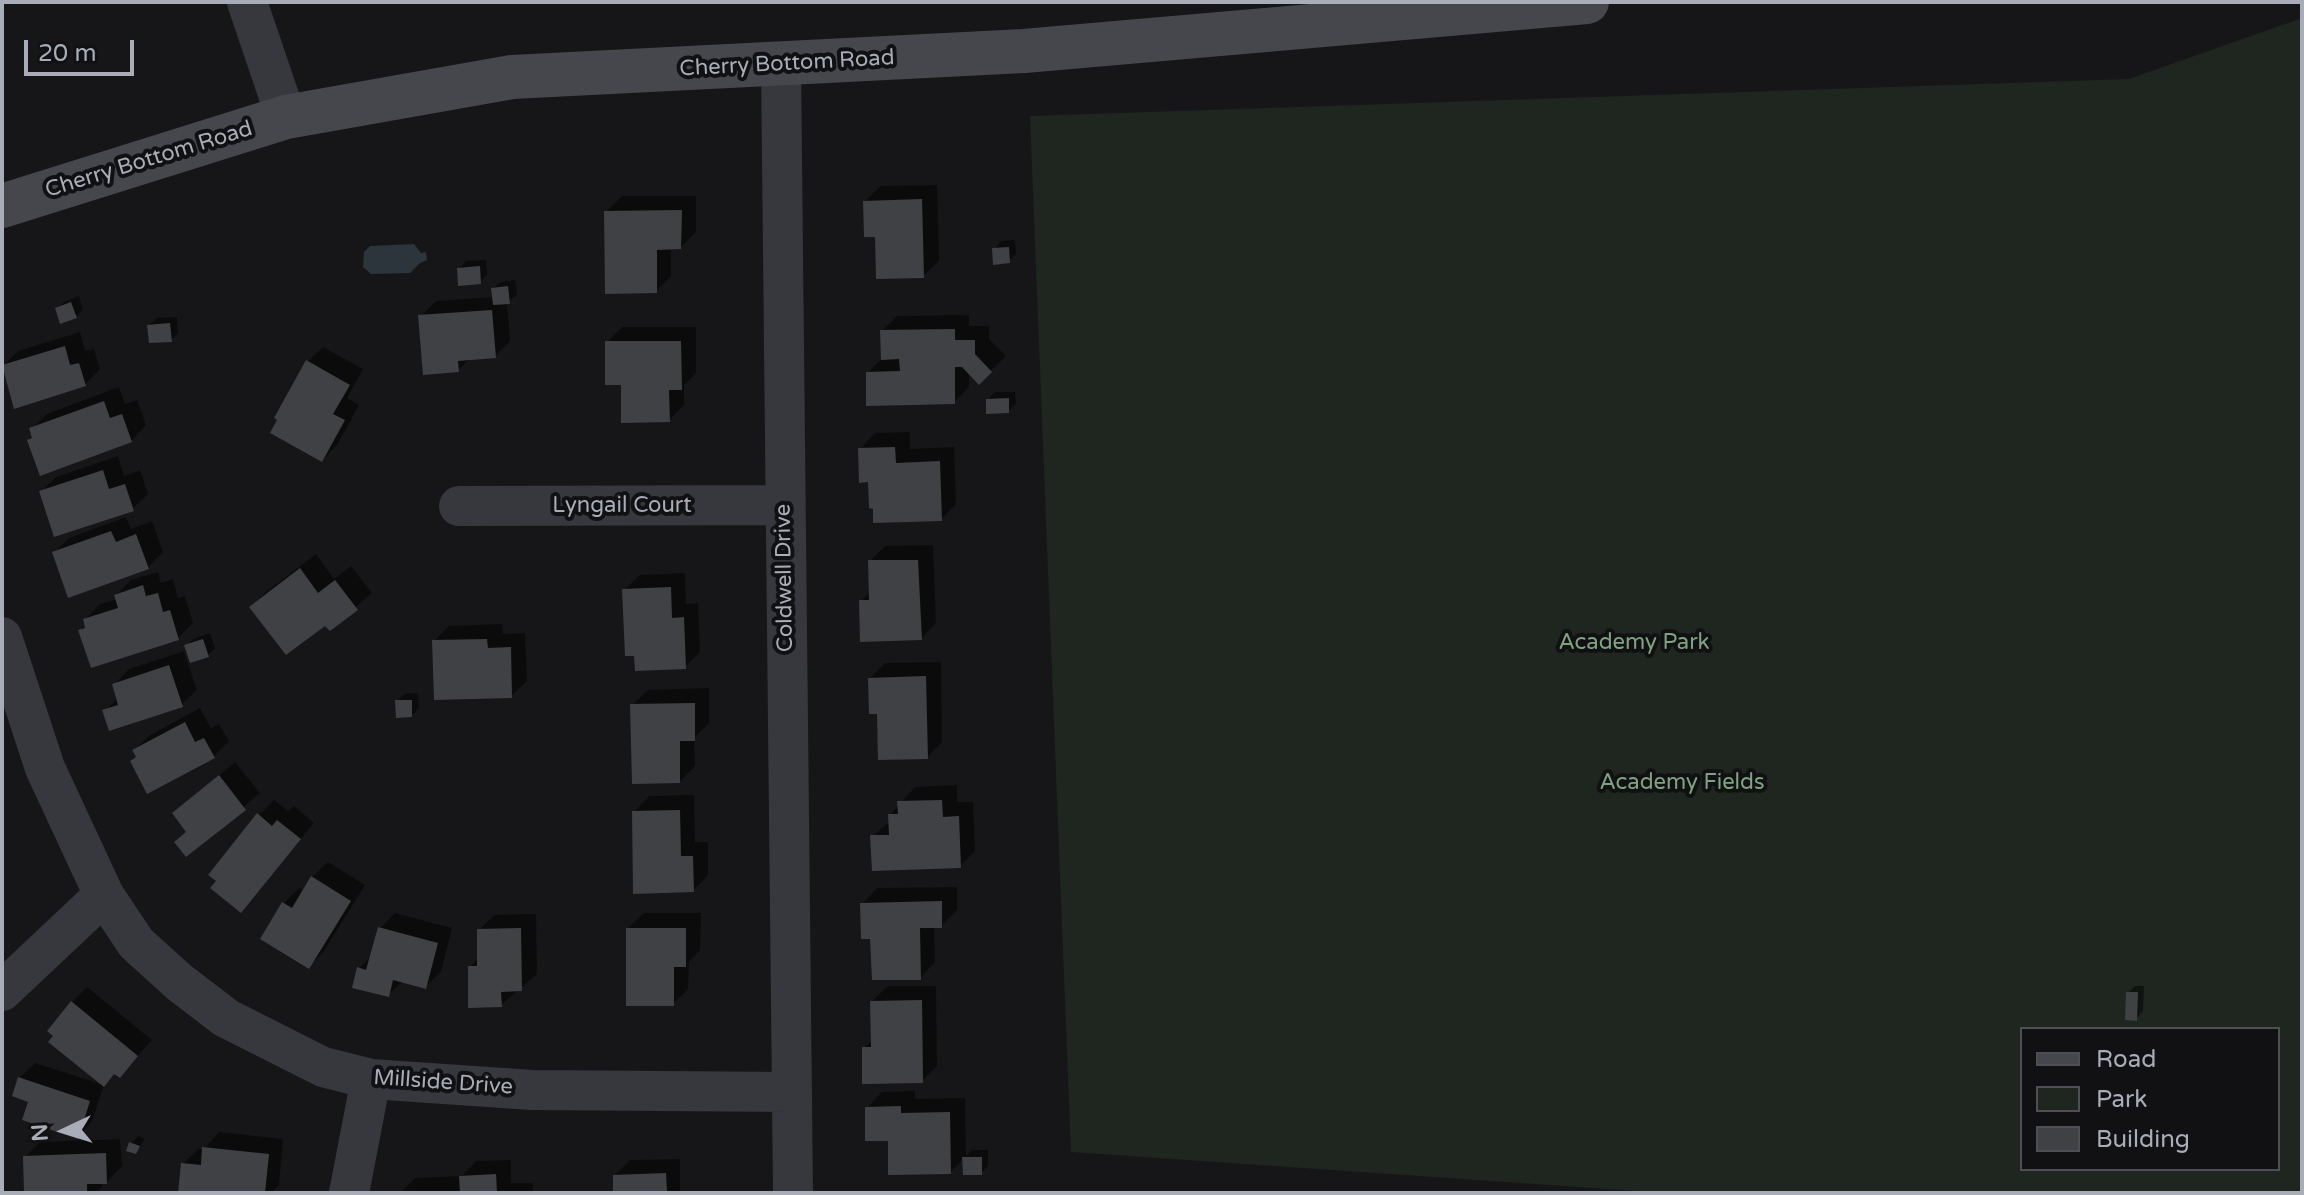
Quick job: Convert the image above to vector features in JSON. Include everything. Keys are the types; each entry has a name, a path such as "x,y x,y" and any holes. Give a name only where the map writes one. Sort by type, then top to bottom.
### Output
{"main road":[{"name":"Cherry Bottom Road","path":"2,206 286,117 512,77 1092,46 1587,2"}],"street":[{"path":"247,2 286,117"},
{"name":"Coldwell Drive","path":"781,64 793,1193"},
{"name":"Lyngail Court","path":"459,506 784,505"},
{"name":"Millside Drive","path":"2,637 45,768 104,895 136,943 179,982 226,1018 323,1067 371,1079 532,1090 790,1092"},
{"path":"2,991 104,895"},
{"path":"349,1193 371,1079"}],"green space":[{"name":"Academy Park","path":"2302,18 2302,1193 1666,1193 1071,1152 1030,116 2129,79"}],"shaded area":[{"path":"414,244 421,253 426,252 427,260 410,273 371,274 363,267 364,252 370,246"}],"building":[{"path":"922,199 924,278 876,279 875,237 864,237 863,201"},
{"path":"682,210 681,249 657,250 657,293 605,294 604,211"},
{"path":"1009,247 1010,263 993,265 992,248"},
{"path":"480,266 481,284 458,286 457,268"},
{"path":"508,286 510,304 493,305 491,288"},
{"path":"71,302 77,318 60,324 55,308"},
{"path":"492,310 496,358 458,361 459,372 423,375 418,315"},
{"path":"170,323 172,342 149,343 147,325"},
{"path":"955,329 955,340 975,340 975,354 992,372 979,385 962,367 955,367 955,404 866,406 866,372 900,371 899,359 881,360 880,330"},
{"path":"605,341 681,341 682,390 669,390 670,422 621,423 621,385 605,385"},
{"path":"65,346 70,365 79,363 86,386 14,409 2,365"},
{"path":"306,360 350,385 333,414 345,420 322,462 270,433 277,420 274,418"},
{"path":"1009,398 1009,413 986,414 986,399"},
{"path":"104,401 110,418 122,414 132,442 40,476 27,440 32,438 29,428"},
{"path":"895,447 896,463 940,461 942,521 873,523 868,482 859,483 858,448"},
{"path":"103,470 109,489 125,484 134,511 54,537 39,491"},
{"path":"111,531 116,542 136,534 149,569 68,598 52,552"},
{"path":"868,560 918,560 922,640 860,642 859,600 869,600"},
{"path":"300,568 318,593 335,580 358,610 330,631 325,626 286,655 249,607"},
{"path":"143,585 146,596 158,593 163,612 170,610 179,640 91,668 78,630 85,628 83,619 118,608 114,595"},
{"path":"671,587 672,618 684,617 686,669 635,671 634,656 625,656 622,589"},
{"path":"203,639 209,657 190,663 184,645"},
{"path":"487,639 488,648 511,647 512,698 434,700 432,640"},
{"path":"169,665 183,707 109,731 102,710 118,705 112,684"},
{"path":"926,676 928,759 878,760 877,714 869,714 868,678"},
{"path":"395,700 412,700 412,717 396,718"},
{"path":"695,703 695,741 680,741 680,783 632,784 630,704"},
{"path":"185,722 195,742 204,738 215,758 147,794 130,761 136,757 132,750"},
{"path":"219,775 246,810 186,857 174,842 186,832 172,813"},
{"path":"942,800 943,817 959,816 961,868 872,871 870,835 889,835 888,814 898,814 897,801"},
{"path":"680,810 681,856 693,856 694,892 633,894 632,811"},
{"path":"257,813 272,826 277,820 301,839 241,913 210,888 216,881 208,875"},
{"path":"311,876 351,901 309,969 260,939 282,902 292,908"},
{"path":"942,901 942,928 920,928 921,980 872,980 870,939 861,939 860,903"},
{"path":"378,927 438,943 426,989 393,980 389,997 352,988 357,967 366,970"},
{"path":"521,928 522,991 501,992 502,1007 468,1008 468,966 477,966 477,929"},
{"path":"626,928 686,928 686,967 674,967 674,1006 626,1006"},
{"path":"2126,992 2138,992 2137,1021 2125,1020"},
{"path":"922,1000 923,1083 862,1084 862,1047 871,1047 870,1001"},
{"path":"71,1001 138,1056 120,1078 114,1074 104,1087 48,1042 53,1036 47,1031"},
{"path":"18,1077 90,1101 78,1139 22,1120 28,1102 12,1096"},
{"path":"901,1106 901,1113 950,1112 951,1174 888,1175 888,1141 865,1141 865,1107"},
{"path":"129,1142 140,1146 136,1154 126,1151"},
{"path":"202,1147 269,1154 265,1193 178,1193 181,1163 201,1165"},
{"path":"106,1153 107,1184 87,1184 87,1193 24,1193 23,1156"},
{"path":"962,1157 982,1157 982,1175 963,1175"},
{"path":"666,1173 667,1193 613,1193 613,1175"},
{"path":"496,1174 497,1193 460,1193 459,1176"}],"park label":[{"name":"Academy Fields","path":"1682,783"}]}
